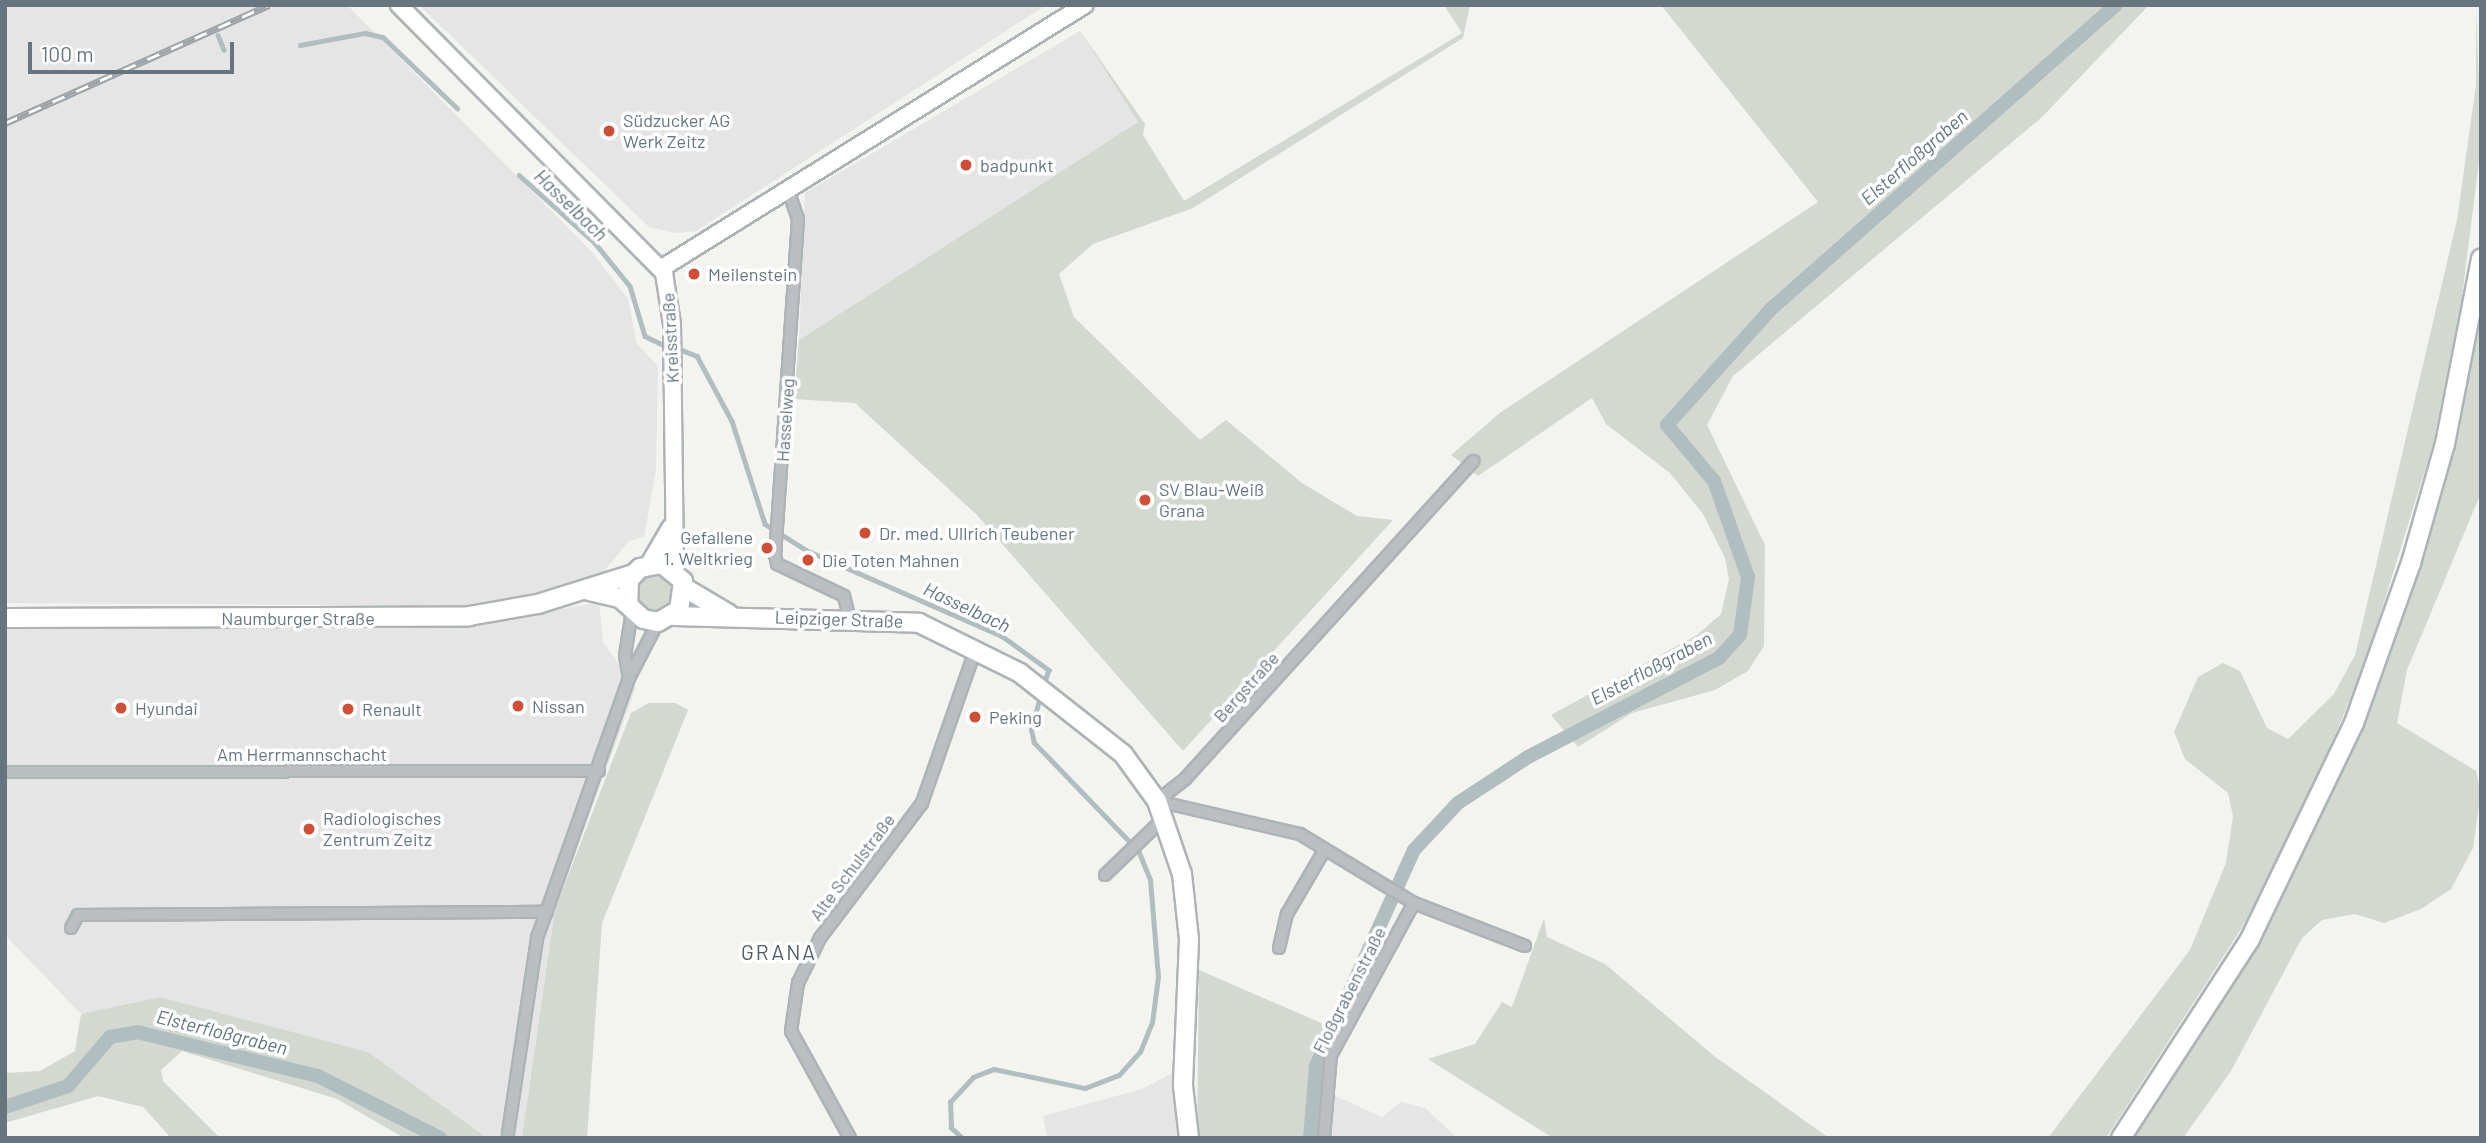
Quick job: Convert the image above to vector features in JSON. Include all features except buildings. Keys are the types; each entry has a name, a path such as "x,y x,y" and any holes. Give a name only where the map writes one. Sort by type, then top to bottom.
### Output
{"main road":[{"name":"Kreisstraße","path":"399,5 662,268 673,340 670,528 675,570"},
{"path":"662,268 1085,5"},
{"path":"2121,1138 2237,961 2317,808 2354,723 2411,563 2445,444 2481,258"},
{"name":"Kreisstraße","path":"649,564 670,528"},
{"path":"685,588 666,619 630,607 633,574 649,564 675,570 685,588 732,616"},
{"name":"Naumburger Straße","path":"5,618 459,617 589,591 633,574"},
{"name":"Naumburger Straße","path":"589,591 630,607"},
{"name":"Leipziger Straße","path":"666,619 849,612 911,621 976,648 1031,680 1058,699 1123,754 1161,809 1188,922 1183,1086 1189,1138"}],"street":[{"name":"Hasselweg","path":"788,190 798,219 776,533 777,564 835,589 849,612"},
{"name":"Bergstraße","path":"1161,809 1186,778 1474,461"},
{"path":"629,678 625,656 630,607"},
{"path":"508,1133 536,942 599,771 629,678 666,619"},
{"name":"Alte Schulstraße","path":"850,1138 791,1031 798,983 820,938 922,803 976,648"},
{"name":"Am Herrmannschacht","path":"5,772 599,771"},
{"path":"1105,875 1161,809 1300,834 1414,903 1525,946"},
{"path":"1279,948 1287,914 1325,849"},
{"name":"Floßgrabenstraße","path":"1324,1138 1331,1055 1414,903"},
{"path":"71,928 78,915 547,912"}],"shaded area":[{"path":"5,5 347,5 592,252 628,299 637,344 658,366 656,470 644,537 629,541 600,576 489,606 5,603"},
{"name":"Südzucker AG Werk Zeitz","path":"419,5 1046,5 696,231 676,233 649,227"},
{"name":"SV Blau-Weiß Grana","path":"1444,5 1470,5 1463,38 1193,208 1093,244 1059,274 1074,317 1200,440 1226,420 1302,483 1357,516 1393,520 1183,751 977,515 855,403 794,399 799,340 1138,122 1080,31 1145,124 1143,135 1184,201 1462,33"},
{"path":"1661,5 2149,5 2042,117 1733,376 1707,425 1765,545 1764,646 1748,671 1715,690 1632,713 1578,747 1551,715 1697,635 1721,614 1729,579 1725,558 1703,514 1670,473 1606,424 1592,398 1478,476 1451,455 1501,412 1818,202"},
{"path":"2476,5 2481,145 2459,321 2433,444 2364,667 2295,829 2241,929 2106,1138 2048,1138 2190,950 2226,863 2233,816 2228,793 2185,759 2174,732 2198,677 2223,663 2240,671 2267,728 2288,739 2334,694 2355,655 2457,220 2476,85"},
{"path":"1080,31 1138,122 799,340 805,193"},
{"path":"2481,319 2480,495 2407,670 2397,723 2476,771 2481,792 2473,848 2451,889 2421,909 2384,923 2355,914 2322,920 2302,938 2231,1071 2183,1138 2135,1138 2289,882 2355,744 2452,449"},
{"path":"656,572 670,578 676,592 670,606 656,612 642,606 636,592 642,578"},
{"path":"599,602 603,642 636,688 555,909 522,1138 487,1138 368,1052 160,997 81,1014 5,935 5,627 485,624"},
{"path":"649,703 675,703 688,710 602,923 587,1138 522,1138 555,909 631,713"},
{"path":"1544,918 1547,937 1605,964 1714,1056 1829,1138 1553,1138 1428,1059 1475,1044 1502,1002 1512,1007"},
{"path":"1199,970 1335,1029 1321,1063 1314,1138 1197,1138"},
{"path":"160,997 368,1052 487,1138 404,1138 337,1099 182,1051 161,1070 163,1081 220,1138 171,1138 143,1107 98,1096 5,1123 5,1073 40,1071 75,1051 81,1014"},
{"path":"1194,1062 1197,1138 1048,1138 1043,1116 1142,1089"},
{"path":"1318,1088 1382,1117 1401,1102 1425,1108 1457,1138 1314,1138"}],"waterway":[{"name":"Elsterfloßgraben","path":"1310,1138 1316,1066 1414,850 1458,803 1528,757 1719,658 1740,635 1748,577 1714,481 1667,425 1771,309 2116,5"},
{"name":"Hasselbach","path":"300,45 365,33 383,37 457,108"},
{"name":"Hasselbach","path":"218,35 224,50"},
{"name":"Hasselbach","path":"519,175 595,243 630,286 645,336 668,347"},
{"name":"Hasselbach","path":"677,348 697,356 732,421 765,524 806,550 1002,636 1049,670 1043,687"},
{"path":"962,1138 951,1128 950,1102 973,1077 994,1069 1085,1088 1119,1075 1140,1052 1152,1023 1158,977 1150,880 1138,851 1034,743 1031,730 1040,696"},
{"name":"Elsterfloßgraben","path":"5,1107 68,1086 110,1037 137,1032 318,1076 440,1138"}],"railway":[{"path":"5,123 269,5"}],"place":[{"name":"Südzucker AG Werk Zeitz","path":"609,131"},
{"name":"badpunkt","path":"966,165"},
{"name":"Meilenstein","path":"694,274"},
{"name":"SV Blau-Weiß Grana","path":"1145,500"},
{"name":"Dr. med. Ullrich Teubener","path":"865,533"},
{"name":"Gefallene 1. Weltkrieg","path":"767,548"},
{"name":"Die Toten Mahnen","path":"808,560"},
{"name":"Nissan","path":"518,706"},
{"name":"Hyundai","path":"121,708"},
{"name":"Renault","path":"348,709"},
{"name":"Peking","path":"975,717"},
{"name":"Radiologisches Zentrum Zeitz","path":"309,829"}],"district":[{"name":"GRANA","path":"779,952"}]}
